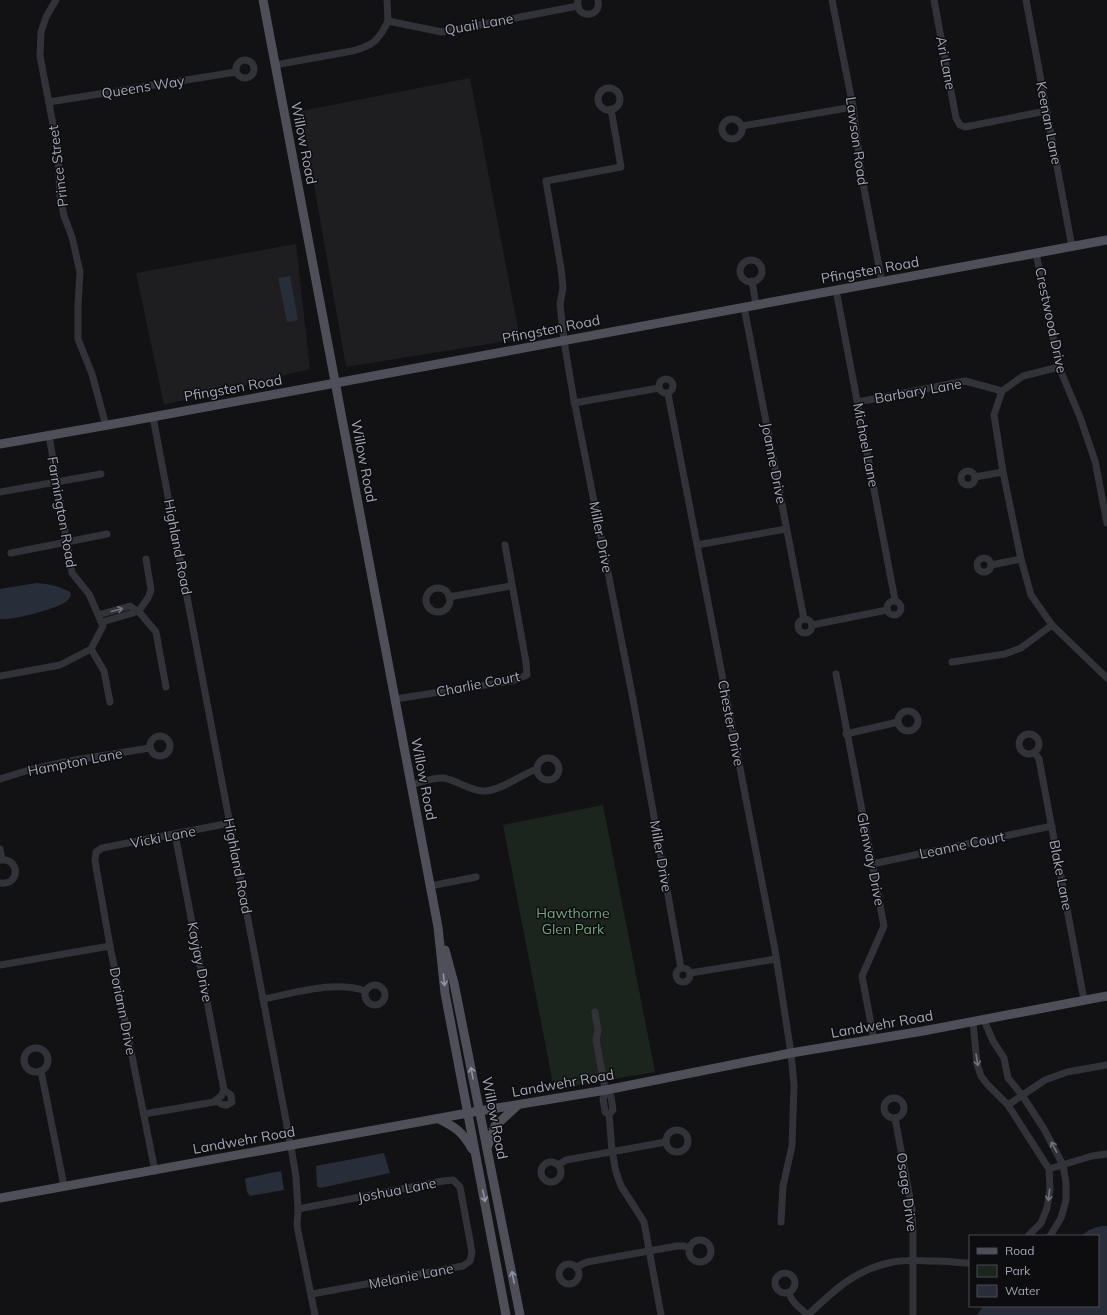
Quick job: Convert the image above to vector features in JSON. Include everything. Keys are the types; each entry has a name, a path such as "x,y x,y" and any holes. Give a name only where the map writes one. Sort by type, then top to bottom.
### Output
{"main road":[{"name":"Willow Road","path":"263,0 438,927 454,983 520,1315"},
{"name":"Pfingsten Road","path":"0,444 335,384 1107,240"},
{"name":"Willow Road","path":"438,927 445,993 469,1113 506,1315"},
{"name":"Landwehr Road","path":"0,1198 291,1147 479,1111 606,1092 791,1053 874,1040 1107,996"},
{"path":"486,1148 495,1126 518,1105"},
{"path":"439,1119 456,1128 465,1136 477,1157"}],"street":[{"name":"Prince Street","path":"56,0 46,16 41,32 40,56 58,150 60,195 64,216 72,237 80,272 78,339 92,374 106,426"},
{"path":"275,65 352,51 365,48 372,44 379,37 388,21 388,0"},
{"name":"Quail Lane","path":"388,21 442,32 578,3 581,12 591,14 594,13 598,7 598,0"},
{"name":"Lawson Road","path":"832,0 853,107 862,178 882,282"},
{"name":"Ari Lane","path":"934,0 956,118 960,125 965,126 1046,111"},
{"name":"Keenan Lane","path":"1026,0 1072,247"},
{"name":"Queens Way","path":"49,102 236,72"},
{"path":"742,126 853,107"},
{"name":"Miller Drive","path":"611,109 621,167 546,181 562,268 564,288 560,304 564,341 574,402 633,699 681,968"},
{"name":"Crestwood Drive","path":"1036,253 1059,367 1080,417 1095,461 1107,523"},
{"path":"752,281 756,305"},
{"name":"Michael Lane","path":"836,290 895,600"},
{"name":"Joanne Drive","path":"744,308 804,619"},
{"path":"1059,367 1022,376 1002,390 994,415 1003,472 1021,559 1031,595 1052,625 1107,678"},
{"path":"664,379 672,382 672,391 668,394 662,393 659,388 660,381 664,379"},
{"name":"Barbary Lane","path":"858,402 965,381 1002,390"},
{"path":"574,402 659,388"},
{"name":"Chester Drive","path":"668,394 776,960 791,1053 794,1085 792,1146 783,1186 781,1222"},
{"name":"Highland Road","path":"153,417 291,1147 296,1177 298,1209 297,1226 316,1315"},
{"name":"Farmington Road","path":"49,435 72,573 89,594 102,622"},
{"path":"975,477 1003,472"},
{"path":"0,492 101,474"},
{"path":"697,545 786,529"},
{"path":"11,553 107,534"},
{"name":"Charlie Court","path":"395,699 512,681 527,675 505,545"},
{"path":"0,676 60,665 91,649 103,626 102,622 137,611 148,598 151,590 146,559"},
{"path":"991,565 1021,559"},
{"path":"449,597 511,586"},
{"path":"895,600 900,604 900,611 897,614 892,615 887,610 888,603 895,600"},
{"path":"98,615 130,606 137,611 156,632 166,687"},
{"path":"812,625 887,610"},
{"path":"804,619 810,621 812,625 808,633 801,632 798,626 804,619"},
{"path":"952,662 1005,654 1021,648 1052,625"},
{"path":"91,649 104,670 110,702"},
{"name":"Glenway Drive","path":"836,674 846,734 884,926 862,976 874,1040"},
{"path":"846,734 898,722"},
{"name":"Hampton Lane","path":"0,779 29,770 69,761 150,748"},
{"name":"Blake Lane","path":"1034,752 1039,759 1084,1000"},
{"path":"411,785 444,778 479,790 494,790 526,773 537,769"},
{"name":"Vicki Lane","path":"96,852 102,848 230,823"},
{"name":"Leanne Court","path":"872,864 1052,826"},
{"name":"Kayjay Drive","path":"144,1114 214,1102 216,1100 220,1104 227,1105 232,1102 231,1095 224,1090 175,834"},
{"path":"0,849 1,860 9,861 13,864 16,874 10,882 0,884"},
{"name":"Doriann Drive","path":"96,852 95,861 110,946 155,1171"},
{"path":"430,886 476,877"},
{"path":"0,965 110,946"},
{"path":"690,974 776,960"},
{"path":"681,968 688,970 690,974 686,981 680,981 676,975 677,971 681,968"},
{"path":"263,1000 330,987 358,988 366,991"},
{"path":"595,1012 598,1030 596,1040 606,1092 611,1096 612,1100 613,1110 609,1114 612,1151 616,1172 621,1186 644,1222 661,1315"},
{"path":"984,1020 993,1041 1004,1058 1008,1078 1022,1095 1044,1129 1063,1165 1066,1183 1066,1200 1061,1218 1051,1235"},
{"path":"973,1022 977,1064 981,1076 1008,1105 1049,1169 1050,1190 1047,1208 1040,1223 1029,1235"},
{"path":"1008,1105 1045,1080 1067,1072 1107,1065"},
{"path":"41,1071 64,1186"},
{"path":"216,1100 221,1096 224,1090"},
{"name":"Osage Drive","path":"895,1118 912,1209 913,1315"},
{"path":"558,1165 566,1160 666,1142"},
{"path":"1049,1169 1092,1156 1107,1154"},
{"name":"Joshua Lane","path":"298,1209 453,1180 460,1187 467,1222"},
{"name":"Melanie Lane","path":"312,1294 463,1266 470,1261 472,1252 467,1222"},
{"path":"576,1267 587,1262 677,1246 689,1248"},
{"path":"789,1293 796,1305 808,1315 835,1290 852,1277 868,1269 894,1262 938,1261 969,1263"}],"shaded area":[{"path":"470,78 520,339 346,367 301,111"},
{"path":"296,244 310,369 164,405 136,273"}],"green space":[{"name":"Hawthorne Glen Park","path":"603,805 655,1072 554,1089 503,825"}],"water":[{"path":"290,276 298,320 287,322 278,278"},
{"path":"37,583 62,588 70,592 71,596 64,603 52,608 32,614 0,619 0,589"},
{"path":"384,1153 390,1173 320,1188 317,1186 316,1166"},
{"path":"281,1171 284,1190 250,1196 247,1192 245,1179"},
{"path":"1107,1226 1107,1315 977,1315 982,1307 1099,1307 1099,1235 1082,1235 1093,1228"}]}
